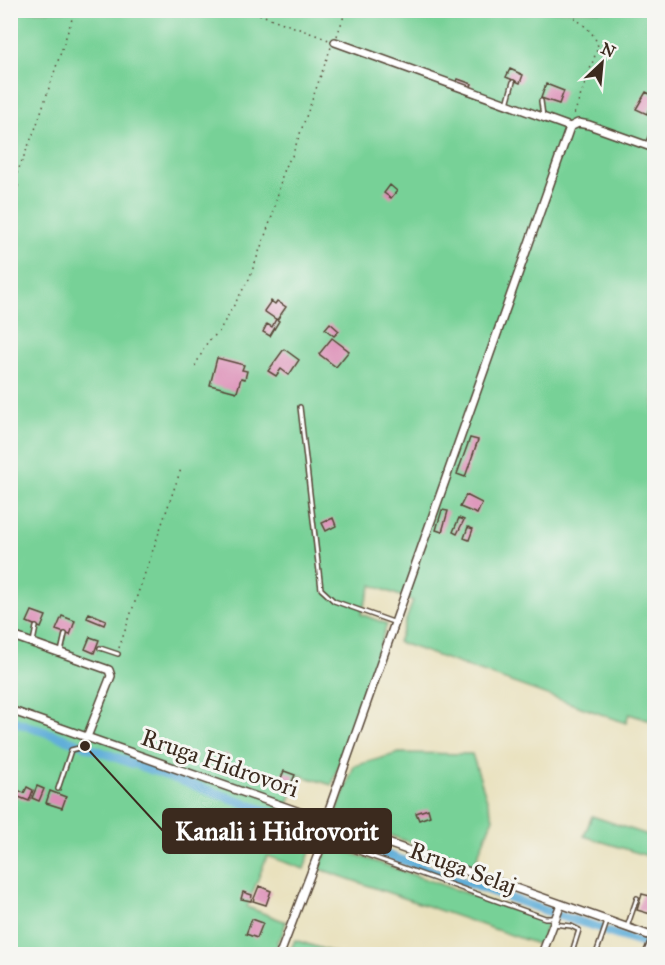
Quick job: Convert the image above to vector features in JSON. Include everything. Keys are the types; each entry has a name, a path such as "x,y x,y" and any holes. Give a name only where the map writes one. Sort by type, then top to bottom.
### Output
{"street":[{"path":"335,42 570,127"},
{"path":"325,821 570,127 578,123 588,125 651,147"},
{"path":"10,635 109,670 111,676 87,737"},
{"name":"Rruga Hidrovori","path":"10,710 653,937"},
{"path":"280,954 319,852 337,825"},
{"path":"542,954 561,904"}],"lane":[{"path":"507,104 513,82"},
{"path":"541,101 542,117"},
{"path":"651,147 654,128"},
{"path":"300,407 321,589 334,601 394,623"},
{"path":"33,642 36,627"},
{"path":"61,652 65,634"},
{"path":"100,648 117,654"},
{"path":"58,789 71,750 79,748 87,737"},
{"name":"Rruga Selaj","path":"326,840 571,926 579,930 573,949"},
{"path":"626,927 638,898"},
{"path":"596,954 608,921"},
{"path":"645,954 653,937"}],"path":[{"path":"10,190 36,127 75,10"},
{"path":"248,10 335,42"},
{"path":"195,366 208,341 218,333 249,279 273,214 285,168 292,156 326,58 335,42 346,10"},
{"path":"565,10 590,30 598,47 570,127"},
{"path":"117,654 181,469"}],"green space":[{"path":"11,11 654,11 654,722 629,714 626,723 398,642 413,601 372,585 361,614 387,624 332,785 299,775 281,822 316,835 304,869 267,856 247,907 286,922 274,954 11,954"},
{"path":"399,753 472,754 493,818 474,865 335,816 354,766"},
{"path":"592,816 654,837 654,858 584,836"},
{"path":"328,845 548,922 540,945 320,869"},
{"path":"295,940 338,954 289,954"}],"building":[{"path":"510,69 523,75 520,83 506,77"},
{"path":"458,79 472,84 470,88 456,83"},
{"path":"546,84 564,91 559,104 541,98"},
{"path":"646,92 654,96 654,108 650,106 647,114 636,109"},
{"path":"13,184 18,186 15,192 10,190"},
{"path":"390,185 397,191 391,198 384,193"},
{"path":"271,301 275,304 277,301 286,307 277,320 264,311"},
{"path":"276,319 279,321 270,336 263,332 267,324 272,327"},
{"path":"330,323 339,331 334,336 325,329"},
{"path":"332,338 349,351 336,367 319,354"},
{"path":"284,349 299,360 289,375 281,369 276,376 268,371"},
{"path":"217,358 244,365 242,370 247,371 245,379 241,378 237,392 210,385"},
{"path":"470,438 478,440 465,477 457,474"},
{"path":"466,495 482,503 477,514 460,507"},
{"path":"442,510 448,511 442,532 436,530"},
{"path":"333,518 336,526 326,531 322,523"},
{"path":"459,518 464,520 457,534 453,532"},
{"path":"468,527 473,529 469,540 464,538"},
{"path":"32,611 46,616 41,628 27,622"},
{"path":"89,613 106,620 104,625 87,618"},
{"path":"62,616 75,621 70,635 56,630"},
{"path":"90,637 99,640 94,653 85,649"},
{"path":"224,753 230,756 225,768 218,765"},
{"path":"284,771 295,775 290,787 279,783"},
{"path":"37,786 44,789 39,801 32,798"},
{"path":"27,787 33,790 29,801 11,794 13,788 24,793"},
{"path":"50,791 66,797 62,808 46,803"},
{"path":"428,809 430,816 419,820 416,813"},
{"path":"259,886 271,891 266,905 253,901"},
{"path":"243,892 252,895 251,901 241,899"},
{"path":"642,894 654,897 654,915 637,910"},
{"path":"252,919 263,923 257,938 246,934"}],"waterway":[{"path":"10,720 77,743"},
{"path":"85,746 134,764"},
{"path":"140,766 328,833"},
{"path":"336,837 550,912"},
{"path":"560,916 601,928"},
{"path":"607,932 645,944"}],"place":[{"name":"Kanali i Hidrovorit","path":"85,746"}]}
